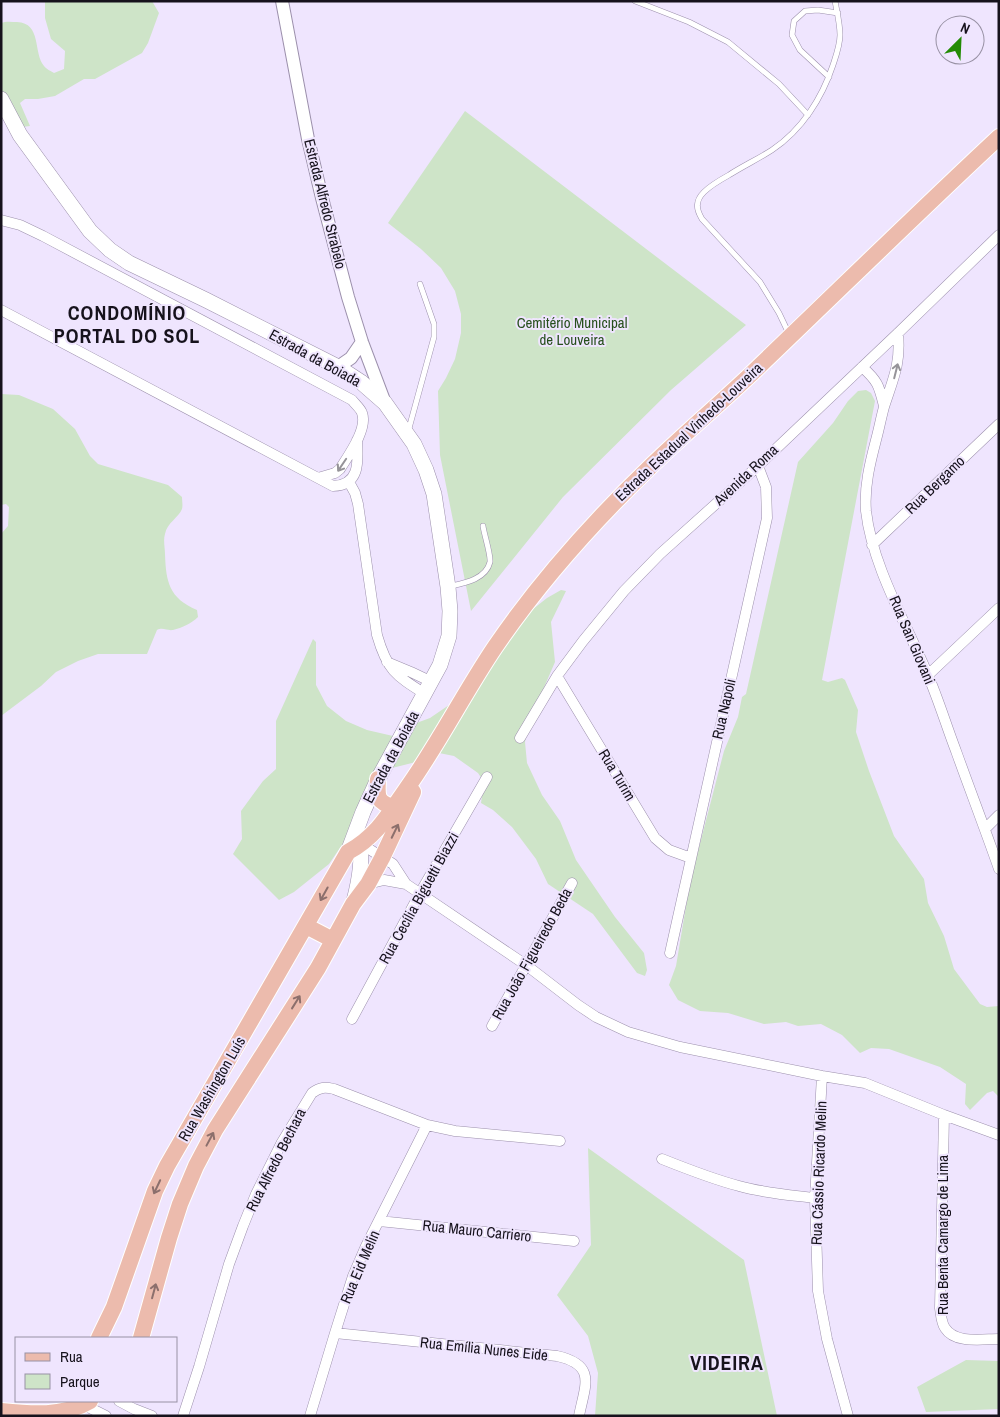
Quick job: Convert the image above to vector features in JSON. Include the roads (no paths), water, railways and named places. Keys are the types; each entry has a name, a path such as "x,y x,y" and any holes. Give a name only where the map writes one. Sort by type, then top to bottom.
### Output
{"main road":[{"name":"Estrada da Boiada","path":"1,99 20,135 90,231 110,250 129,263 338,367 361,382 385,403 414,444 434,494 448,587 450,611 449,636 440,665 378,780 358,825 354,848"},
{"name":"Estrada Estadual Vinhedo-Louveira","path":"424,764 495,647 549,576 611,506 999,137"},
{"name":"Rua Washington Luís","path":"99,1337 114,1307 152,1201 168,1166 306,926 354,848 379,828 424,764"},
{"path":"141,1337 169,1238 180,1204 196,1166 215,1130 318,968 353,904 368,884 407,807 424,764"},
{"path":"378,780 379,799 384,804 395,807"},
{"path":"353,904 361,870 354,848"},
{"path":"306,926 333,940"},
{"path":"1,1409 21,1402"},
{"path":"1,1409 44,1415 62,1412 84,1402"}],"street":[{"name":"Estrada Alfredo Strabelo","path":"282,1 310,147 348,297 362,342 385,403"},
{"path":"1,220 20,225 43,236 352,400 362,413 363,425 357,440 340,470 335,474 318,478"},
{"name":"Avenida Roma","path":"520,738 557,676 624,591 660,554 758,466 898,333 999,234"},
{"path":"1,310 333,486 349,482 355,473 357,467 357,440"},
{"name":"Rua San Giovani","path":"898,333 900,350 898,360 884,407 866,491 866,509 872,545 887,584 928,675 999,869"},
{"path":"338,367 351,358 362,342"},
{"name":"Rua San Giovani","path":"862,367 876,380 884,407"},
{"name":"Rua Bergamo","path":"872,545 999,424"},
{"name":"Rua Napoli","path":"670,953 767,518 766,487 758,466"},
{"path":"349,482 358,504 377,635 386,661 402,668 428,688"},
{"path":"928,675 999,608"},
{"name":"Rua Turim","path":"557,676 656,838 669,850 691,858"},
{"name":"Rua Cecília Biguetti Biazzi","path":"352,1019 420,893 487,777"},
{"path":"985,829 999,815"},
{"path":"354,848 393,864 406,884"},
{"path":"368,884 384,880 406,884 526,965 578,1006 628,1032 680,1047 865,1083 999,1135"},
{"name":"Rua João Figueiredo Beda","path":"492,1026 572,883"},
{"name":"Rua Cássio Ricardo Melin","path":"822,1076 815,1198 818,1292 827,1339 848,1416"},
{"name":"Rua Alfredo Bechara","path":"183,1416 229,1264 256,1194 282,1142 312,1093 317,1089 325,1087 334,1089 427,1125 455,1131 560,1141"},
{"name":"Rua Benta Camargo de Lima","path":"944,1115 940,1308 942,1319 945,1328 954,1336 964,1339 999,1340"},
{"name":"Rua Eid Melin","path":"310,1416 353,1276 366,1246 427,1125"},
{"path":"662,1159 707,1177 740,1187 770,1193 815,1198"},
{"name":"Rua Mauro Carriero","path":"379,1222 574,1241"},
{"name":"Rua Emília Nunes Eide","path":"335,1332 557,1356 569,1359 579,1365 584,1371 586,1378 579,1416"},
{"path":"84,1402 106,1416"},
{"path":"121,1402 152,1416"}],"lane":[{"path":"634,1 689,22 728,42 779,84 808,115"},
{"path":"790,337 779,313 760,282 702,219 697,210 697,205 699,198 712,185 774,149 788,138 815,106 829,77 840,36 835,1"},
{"path":"829,77 800,50 792,36 794,21 805,11 818,10 838,13"},
{"path":"408,434 434,337 434,324 420,284"},
{"path":"448,587 481,577 487,569 490,561 483,526"}],"district":[{"name":"CONDOMÍNIO PORTAL DO SOL","path":"127,324"},
{"name":"VIDEIRA","path":"727,1363"}],"park label":[{"name":"Cemitério Municipal de Louveira","path":"572,332"}]}
